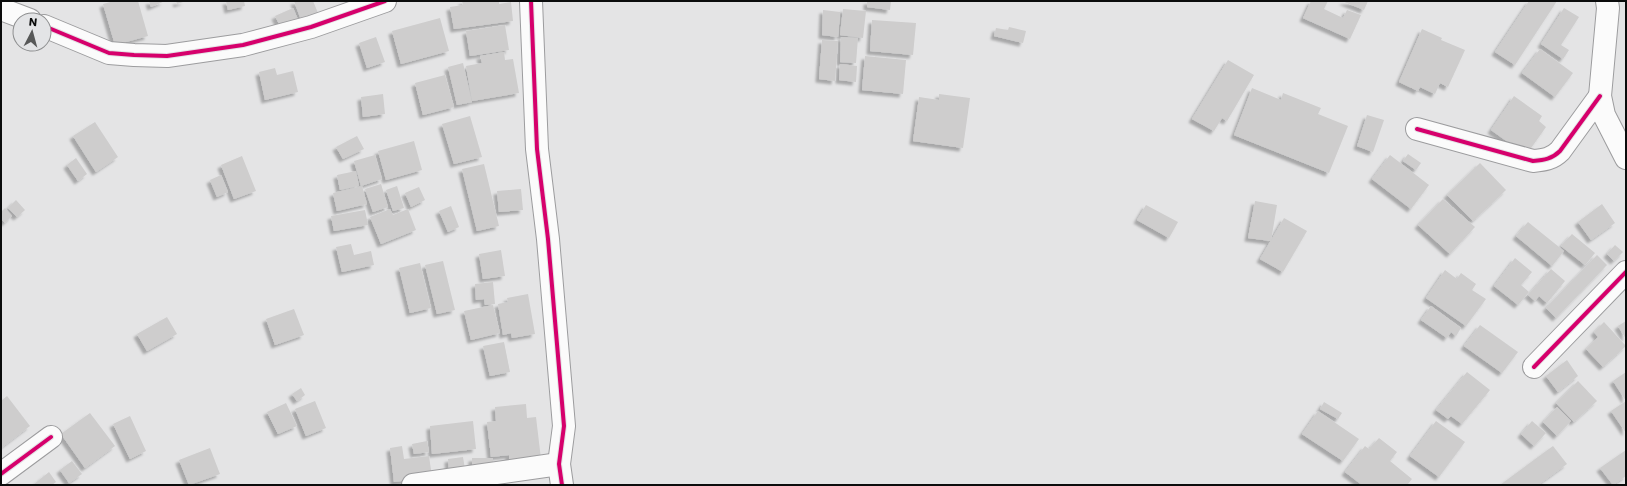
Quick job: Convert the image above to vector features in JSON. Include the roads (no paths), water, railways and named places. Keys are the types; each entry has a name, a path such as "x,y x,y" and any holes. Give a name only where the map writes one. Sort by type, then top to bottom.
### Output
{"street":[{"path":"52,29 109,53 166,56 243,45 311,27 385,1"},
{"path":"413,485 561,475 564,426 548,239 537,148 531,1"},
{"path":"1607,1 1608,8 1600,96 1604,115 1626,158"},
{"path":"1,9 12,13"},
{"path":"1417,129 1533,161 1547,159 1560,151 1600,96"},
{"path":"1534,368 1626,272"},
{"path":"1,474 51,437"}]}
